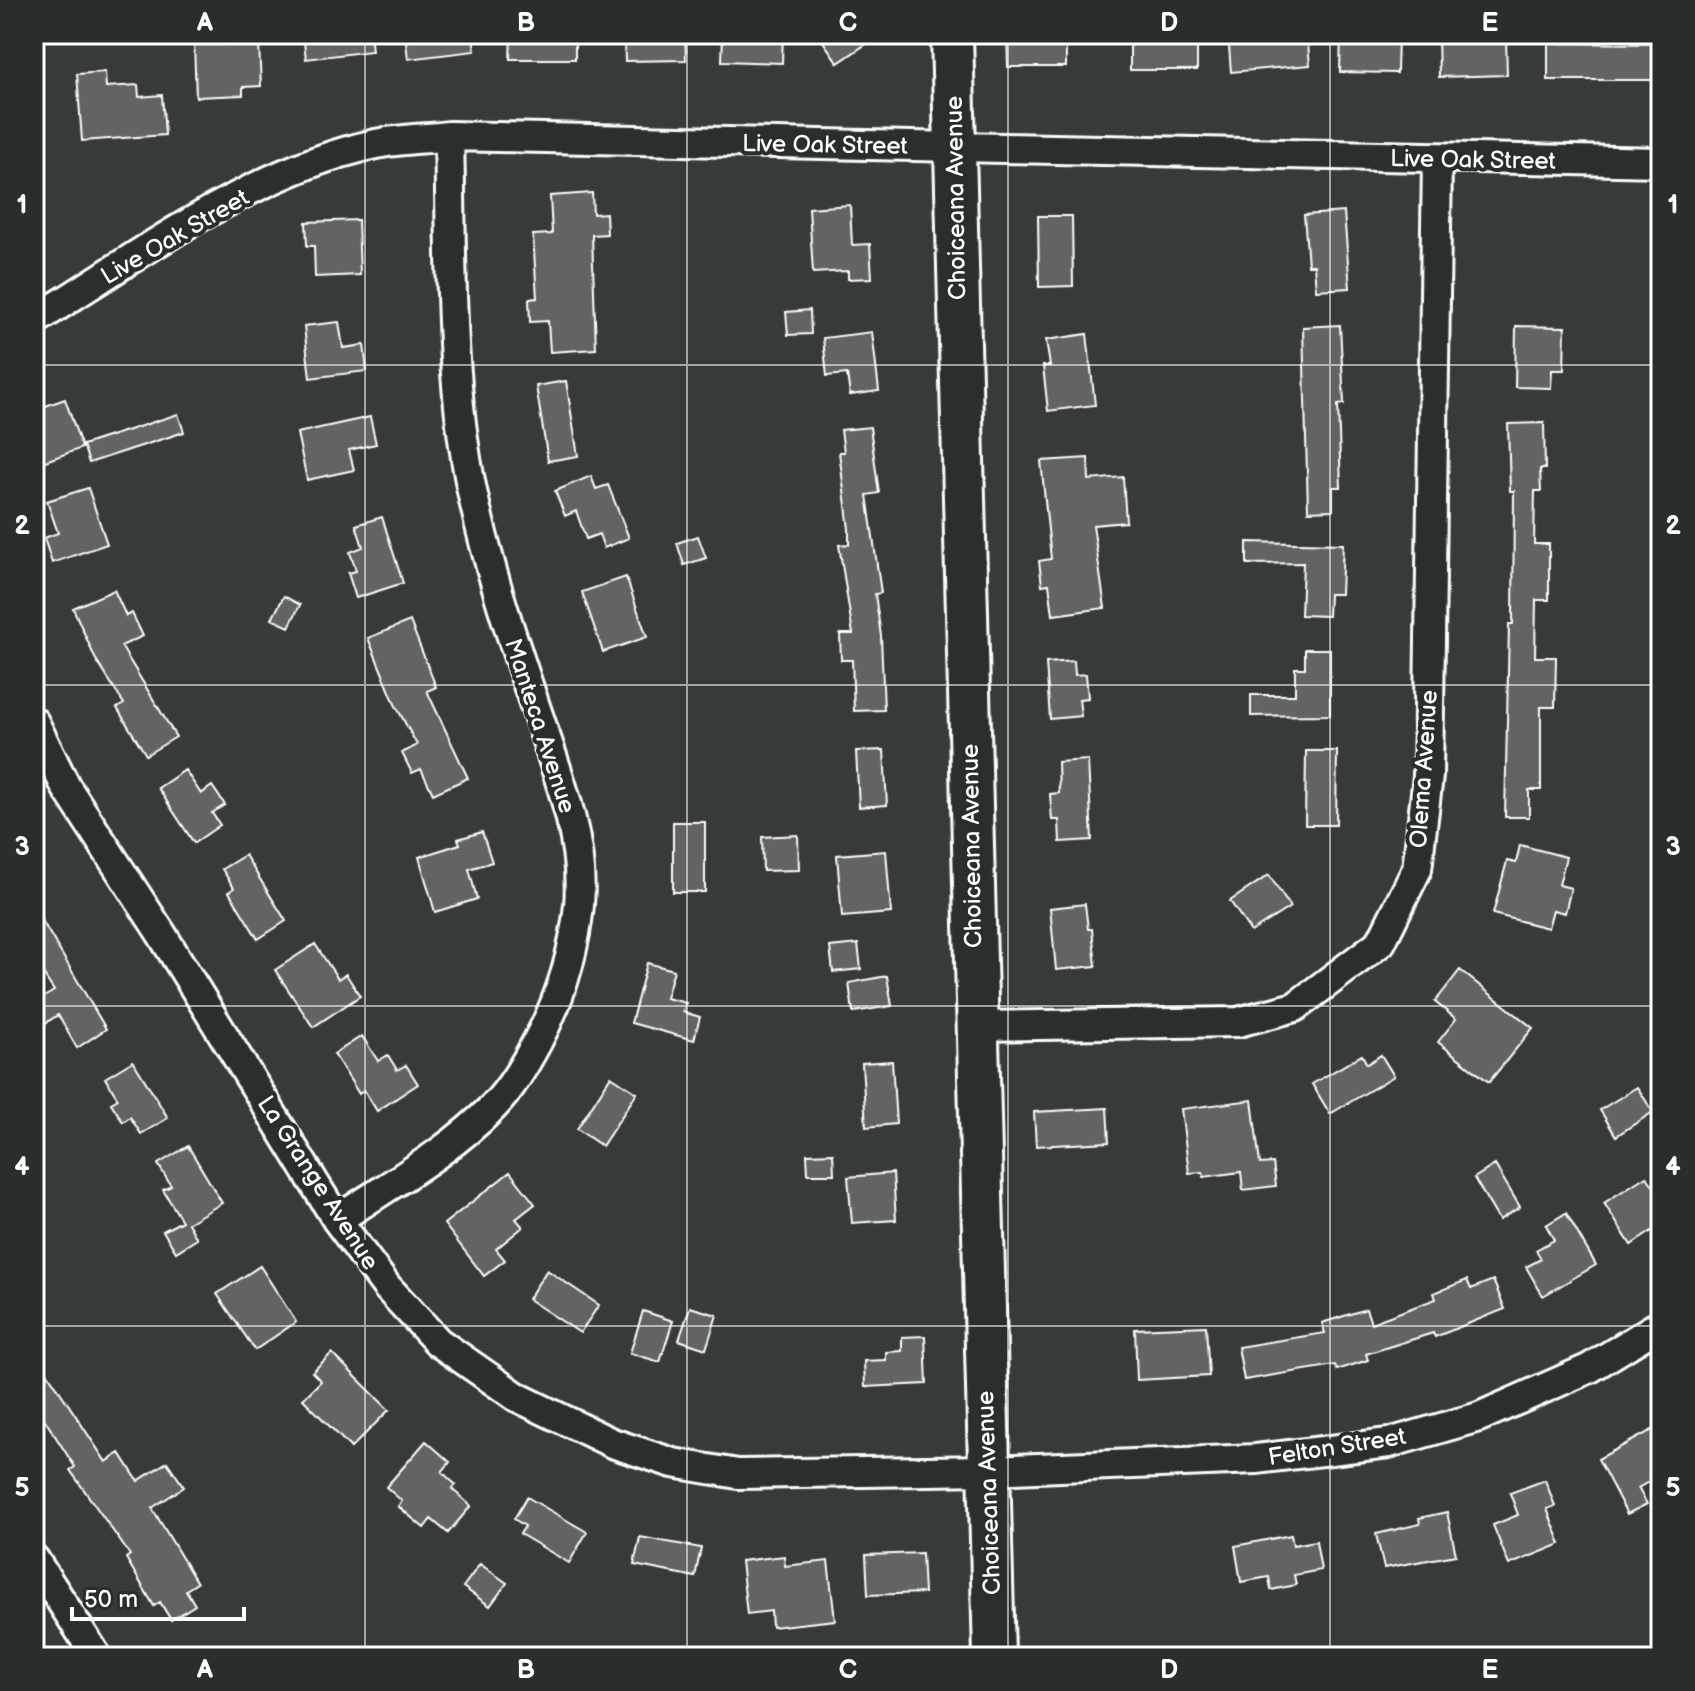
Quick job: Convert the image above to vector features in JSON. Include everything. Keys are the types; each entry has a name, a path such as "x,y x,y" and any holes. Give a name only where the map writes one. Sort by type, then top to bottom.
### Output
{"street":[{"name":"Choiceana Avenue","path":"952,34 994,1657"},
{"name":"Live Oak Street","path":"34,321 203,216 302,166 377,143 449,136 1437,160 1661,162"},
{"name":"Manteca Avenue","path":"337,1220 458,1138 495,1106 527,1061 565,981 579,903 574,839 568,812 508,627 472,492 455,385 449,136"},
{"name":"Olema Avenue","path":"976,1026 1238,1022 1295,1007 1381,942 1417,869 1428,776 1437,160"},
{"name":"La Grange Avenue","path":"34,722 66,787 161,933 337,1220 387,1287 438,1342 517,1397 612,1443 673,1463 738,1474 989,1470"},
{"name":"Felton Street","path":"989,1470 1256,1459 1389,1443 1492,1411 1590,1368 1661,1324"},
{"path":"34,1559 97,1657"}],"building":[{"path":"303,34 370,34 372,51 306,59"},
{"path":"405,34 473,34 475,51 408,59"},
{"path":"511,34 575,34 575,59 510,59"},
{"path":"624,34 685,34 686,60 625,61"},
{"path":"723,34 783,34 782,63 722,61"},
{"path":"818,34 881,34 838,63"},
{"path":"1007,34 1066,34 1066,67 1008,67"},
{"path":"1130,34 1197,34 1197,70 1130,70"},
{"path":"1228,34 1307,34 1310,65 1231,72"},
{"path":"1341,35 1398,35 1397,73 1340,72"},
{"path":"1506,36 1507,75 1439,77 1438,37"},
{"path":"259,43 261,86 243,87 243,95 196,97 194,45"},
{"path":"1548,43 1661,44 1661,80 1548,80"},
{"path":"105,72 106,87 138,85 139,97 162,95 165,135 82,141 77,74"},
{"path":"592,193 593,214 606,213 607,234 592,235 596,349 550,352 548,321 530,322 529,299 537,298 533,235 552,234 550,196"},
{"path":"850,205 852,245 870,244 872,278 848,279 848,271 813,273 809,208"},
{"path":"1344,212 1350,288 1316,290 1314,265 1308,265 1304,215"},
{"path":"1038,216 1072,216 1073,286 1039,287"},
{"path":"358,220 360,275 315,277 314,246 307,246 306,222"},
{"path":"810,310 811,334 788,335 786,312"},
{"path":"339,322 343,348 364,345 367,371 310,378 304,326"},
{"path":"1340,325 1344,404 1338,405 1341,487 1333,487 1333,510 1308,511 1303,327"},
{"path":"1516,326 1565,327 1564,370 1552,370 1551,388 1515,387"},
{"path":"872,332 879,391 850,395 847,374 827,376 823,338"},
{"path":"1087,334 1095,405 1048,411 1043,366 1050,366 1046,340"},
{"path":"566,381 578,456 548,461 536,386"},
{"path":"65,399 82,448 34,465 34,410"},
{"path":"178,414 184,432 89,463 83,445"},
{"path":"370,417 376,444 349,450 354,470 307,480 297,433"},
{"path":"1544,423 1545,469 1540,469 1541,491 1535,491 1534,544 1549,544 1549,600 1536,600 1535,657 1556,657 1555,707 1541,707 1541,790 1529,790 1529,817 1505,817 1509,624 1513,624 1514,491 1510,491 1508,424"},
{"path":"870,427 879,493 867,495 881,593 875,594 881,636 884,710 854,711 852,660 841,660 840,634 853,634 839,545 849,544 849,529 839,452 844,452 841,430"},
{"path":"1088,458 1089,480 1123,477 1126,522 1093,525 1105,608 1053,615 1049,584 1042,585 1039,561 1051,559 1041,461"},
{"path":"591,476 596,489 608,485 629,538 604,548 599,534 586,539 576,511 565,516 555,491"},
{"path":"88,488 107,544 52,563 44,538 58,533 47,501"},
{"path":"382,517 403,583 356,598 348,573 356,571 350,552 363,547 356,525"},
{"path":"698,536 706,558 684,565 677,543"},
{"path":"1247,542 1343,544 1341,594 1329,594 1328,616 1301,615 1303,563 1247,564"},
{"path":"626,577 647,637 603,652 582,592"},
{"path":"114,590 126,616 132,613 143,636 121,646 176,737 146,755 117,708 124,704 95,658 73,608"},
{"path":"284,596 300,605 289,627 272,619"},
{"path":"410,621 436,687 427,691 468,778 433,794 421,769 412,773 402,753 417,745 395,704 368,638"},
{"path":"1305,649 1330,649 1330,715 1251,716 1251,695 1295,695 1295,668 1305,668"},
{"path":"1074,661 1075,675 1086,674 1088,698 1079,699 1081,716 1050,719 1046,663"},
{"path":"884,750 887,805 859,807 856,751"},
{"path":"1306,751 1337,751 1336,825 1305,825"},
{"path":"1088,760 1092,840 1060,842 1059,820 1052,820 1050,794 1059,793 1058,762"},
{"path":"185,770 201,794 212,786 225,805 212,813 220,825 194,843 158,788"},
{"path":"673,822 705,822 705,892 673,892"},
{"path":"482,832 492,862 469,869 477,899 435,912 419,857 460,844 458,839"},
{"path":"798,835 799,870 763,871 762,837"},
{"path":"1520,845 1566,857 1559,885 1571,888 1565,913 1553,910 1548,928 1493,914 1507,861 1516,863"},
{"path":"886,851 891,913 842,917 837,855"},
{"path":"245,855 286,921 258,939 229,892 234,888 222,869"},
{"path":"1269,875 1290,907 1251,932 1230,901"},
{"path":"1085,904 1088,929 1092,929 1096,966 1056,970 1050,908"},
{"path":"34,907 106,1029 77,1048 58,1015 44,1024 34,1008 34,1003 54,991 34,960"},
{"path":"315,944 338,979 346,974 360,996 313,1027 275,970"},
{"path":"858,944 861,969 833,972 830,947"},
{"path":"647,963 674,970 666,998 686,1003 683,1012 700,1017 694,1040 631,1023"},
{"path":"1460,970 1533,1028 1489,1082 1438,1042 1456,1019 1435,1002"},
{"path":"887,976 892,1006 853,1012 849,983"},
{"path":"362,1036 378,1061 388,1055 397,1070 406,1065 418,1084 377,1111 364,1090 359,1094 334,1054"},
{"path":"1362,1055 1367,1064 1381,1055 1394,1076 1330,1114 1312,1084"},
{"path":"133,1061 168,1118 141,1134 130,1117 123,1122 111,1103 118,1099 105,1078"},
{"path":"892,1061 896,1124 866,1127 862,1063"},
{"path":"611,1076 637,1093 602,1146 577,1129"},
{"path":"1637,1087 1653,1112 1616,1136 1600,1110"},
{"path":"1252,1100 1260,1164 1273,1163 1276,1186 1243,1190 1241,1172 1204,1177 1203,1172 1189,1173 1181,1109"},
{"path":"1107,1108 1109,1142 1036,1146 1034,1112"},
{"path":"188,1146 222,1203 188,1223 197,1239 176,1252 163,1231 182,1221 163,1190 171,1186 158,1164"},
{"path":"833,1153 834,1174 808,1174 807,1154"},
{"path":"1495,1165 1520,1207 1499,1220 1474,1178"},
{"path":"510,1172 535,1204 516,1219 523,1227 496,1249 505,1260 484,1276 444,1224"},
{"path":"893,1173 896,1220 852,1223 848,1177"},
{"path":"1646,1176 1653,1185 1661,1180 1661,1225 1631,1245 1604,1203"},
{"path":"1566,1213 1596,1265 1543,1296 1526,1267 1541,1259 1536,1250 1554,1240 1546,1225"},
{"path":"260,1266 296,1322 255,1350 217,1294"},
{"path":"547,1270 599,1305 580,1333 528,1299"},
{"path":"1467,1280 1471,1289 1493,1280 1505,1309 1435,1337 1433,1333 1366,1354 1368,1360 1337,1370 1335,1365 1244,1380 1238,1347 1325,1333 1322,1323 1366,1309 1371,1323 1436,1299 1434,1293"},
{"path":"690,1307 717,1315 706,1349 679,1340"},
{"path":"643,1311 673,1321 660,1362 630,1353"},
{"path":"1206,1326 1209,1376 1137,1380 1135,1329"},
{"path":"925,1336 927,1384 865,1387 864,1361 886,1360 886,1352 902,1351 902,1337"},
{"path":"34,1352 106,1462 120,1453 138,1481 167,1462 184,1487 152,1508 197,1583 186,1590 195,1605 171,1620 160,1602 154,1606 126,1558 130,1555 70,1470 75,1467 34,1403"},
{"path":"332,1353 389,1410 351,1448 303,1399 321,1381 312,1372"},
{"path":"1654,1429 1661,1442 1661,1475 1638,1488 1647,1504 1627,1514 1598,1459"},
{"path":"426,1441 450,1462 442,1472 456,1485 452,1489 471,1506 448,1533 431,1519 424,1528 398,1506 402,1501 386,1487"},
{"path":"1545,1480 1555,1506 1547,1509 1561,1544 1509,1565 1493,1525 1518,1515 1510,1493"},
{"path":"527,1497 587,1532 569,1563 520,1534 525,1526 514,1519"},
{"path":"1447,1512 1456,1555 1384,1568 1376,1534 1420,1524 1419,1518"},
{"path":"1291,1535 1293,1545 1316,1541 1321,1570 1294,1575 1296,1585 1271,1590 1269,1577 1241,1582 1235,1546"},
{"path":"640,1537 701,1548 695,1577 634,1565"},
{"path":"922,1553 924,1593 868,1595 866,1555"},
{"path":"784,1556 785,1566 828,1561 835,1620 772,1627 771,1611 747,1614 741,1561"},
{"path":"480,1564 507,1583 490,1606 463,1587"}]}
